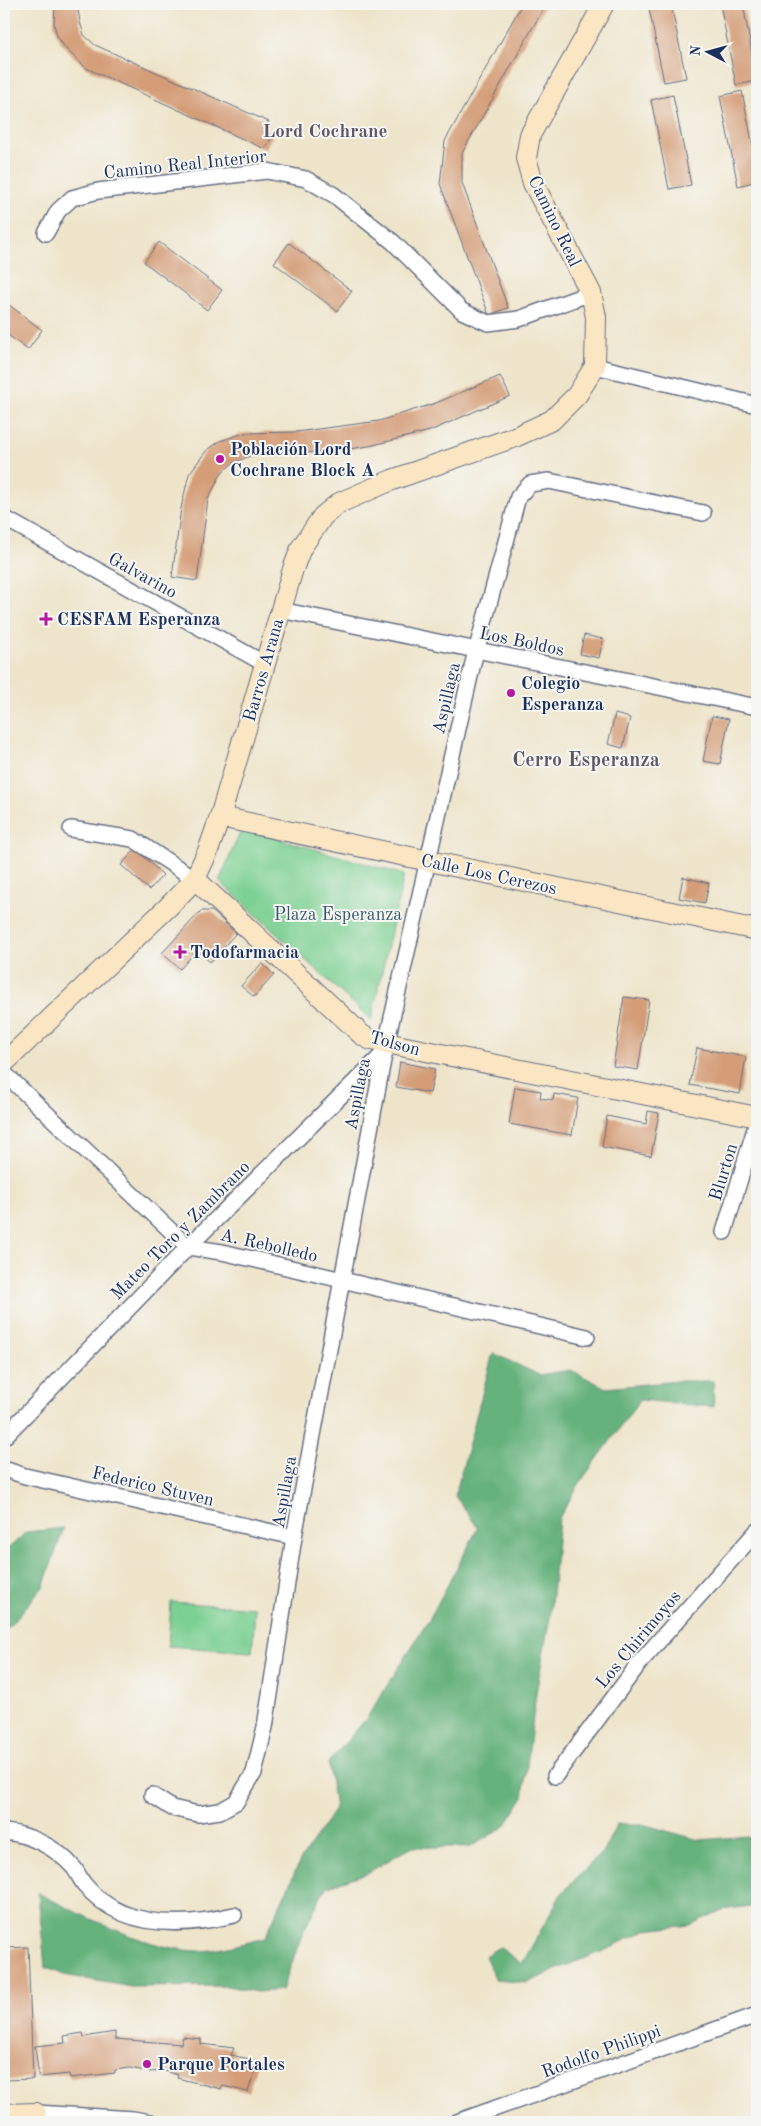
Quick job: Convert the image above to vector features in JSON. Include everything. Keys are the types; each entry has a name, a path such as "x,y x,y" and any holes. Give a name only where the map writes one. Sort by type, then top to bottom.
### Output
{"street":[{"name":"Camino Real","path":"595,366 596,317 590,294 533,182 526,158 530,135 604,4"},
{"name":"Camino Real Interior","path":"46,233 58,211 72,198 98,191 267,171 306,179 334,195 393,242 462,311 488,323 519,320 590,294"},
{"path":"595,366 757,405"},
{"name":"Barros Arana","path":"4,1063 195,879 208,851 220,817 280,610 301,548 323,516 339,504 392,480 515,437 552,420 577,395 595,366"},
{"name":"Aspillaga","path":"152,1794 172,1808 198,1814 220,1811 236,1802 254,1773 265,1727 294,1537 385,1048 477,651 518,497 530,484 549,481 703,513"},
{"name":"Galvarino","path":"4,518 265,664"},
{"name":"Los Boldos","path":"280,610 757,707"},
{"name":"Calle Los Cerezos","path":"220,817 757,930"},
{"name":"Tolson","path":"71,829 133,839 195,879 362,1035 385,1048 757,1117"},
{"name":"Mateo Toro y Zambrano","path":"4,1437 188,1246 385,1048"},
{"path":"4,1073 188,1246"},
{"name":"Blurton","path":"724,1232 757,1122"},
{"name":"A. Rebolledo","path":"188,1246 222,1252 587,1337"},
{"name":"Federico Stuven","path":"4,1469 24,1476 294,1537"},
{"name":"Los Chirimoyos","path":"555,1776 640,1661 757,1530"},
{"path":"4,1832 17,1833 57,1852 74,1868 90,1889 120,1912 143,1920 174,1924 208,1921 234,1915"},
{"name":"Rodolfo Philippi","path":"457,2122 757,2015"},
{"path":"4,2114 32,2118 133,2119 150,2122"}],"green space":[{"name":"Plaza Esperanza","path":"242,828 404,875 371,1020 219,881"},
{"path":"493,1353 539,1375 571,1370 606,1388 677,1381 713,1381 714,1407 640,1400 581,1481 559,1518 550,1617 536,1693 523,1798 505,1826 471,1847 411,1847 369,1872 326,1887 303,1932 282,1990 257,1992 227,1986 131,1987 64,1975 45,1967 38,1893 118,1931 182,1950 201,1951 217,1949 265,1938 300,1861 335,1809 328,1763 366,1719 430,1618 478,1528 455,1496"},
{"path":"64,1528 43,1587 7,1629 4,1628 4,1552 27,1532"},
{"path":"171,1602 255,1608 252,1652 168,1646"},
{"path":"617,1824 642,1824 699,1840 748,1836 757,1846 757,1905 722,1910 690,1925 646,1930 599,1953 527,1983 496,1980 485,1956 499,1947 522,1964 561,1894 604,1850"}],"building":[{"path":"55,4 81,4 78,10 84,35 95,45 269,122 265,133 273,135 265,149 86,68 66,49 57,36 54,24"},
{"path":"522,4 546,4 462,153 462,183 508,308 489,315 440,184 445,141"},
{"path":"648,4 671,4 686,78 664,82"},
{"path":"720,4 743,4 757,81 736,85"},
{"path":"742,91 757,167 757,181 738,186 720,96"},
{"path":"673,95 691,185 669,189 651,100"},
{"path":"159,242 222,290 207,310 144,262"},
{"path":"289,243 352,291 337,311 274,263"},
{"path":"4,301 42,330 28,350 4,332"},
{"path":"500,376 510,396 430,431 369,446 330,452 250,456 233,463 222,472 208,499 197,581 172,577 181,508 189,474 206,451 220,441 244,433 296,432 379,421 436,403"},
{"path":"584,635 603,639 599,658 580,654"},
{"path":"615,714 630,718 623,748 608,744"},
{"path":"712,716 729,719 720,764 703,761"},
{"path":"136,849 163,875 149,890 121,865"},
{"path":"683,877 709,883 705,903 679,898"},
{"path":"201,911 212,911 236,933 210,962 197,950 180,969 162,953"},
{"path":"262,963 274,975 254,997 241,986"},
{"path":"624,997 649,1000 638,1070 613,1066"},
{"path":"697,1048 746,1057 740,1094 690,1085"},
{"path":"400,1062 435,1069 430,1093 396,1087"},
{"path":"515,1087 541,1091 540,1098 553,1100 554,1094 578,1098 572,1135 509,1124"},
{"path":"648,1111 659,1113 651,1156 602,1147 607,1116 646,1124"},
{"path":"28,1947 33,2079 4,2080 4,1948"},
{"name":"Parque Portales","path":"115,2032 115,2039 181,2044 183,2037 201,2039 201,2044 234,2048 231,2055 258,2061 248,2092 223,2086 221,2089 177,2078 178,2075 164,2071 149,2072 148,2068 145,2071 130,2068 115,2070 115,2073 70,2078 69,2074 39,2077 35,2046 65,2043 64,2036 83,2033 84,2037"}],"place":[{"name":"Población Lord Cochrane Block A","path":"220,459"},
{"name":"CESFAM Esperanza","path":"46,619"},
{"name":"Colegio Esperanza","path":"511,693"},
{"name":"Todofarmacia","path":"180,952"},
{"name":"Parque Portales","path":"147,2064"}],"district":[{"name":"Lord Cochrane","path":"325,130"},
{"name":"Cerro Esperanza","path":"586,759"}]}
